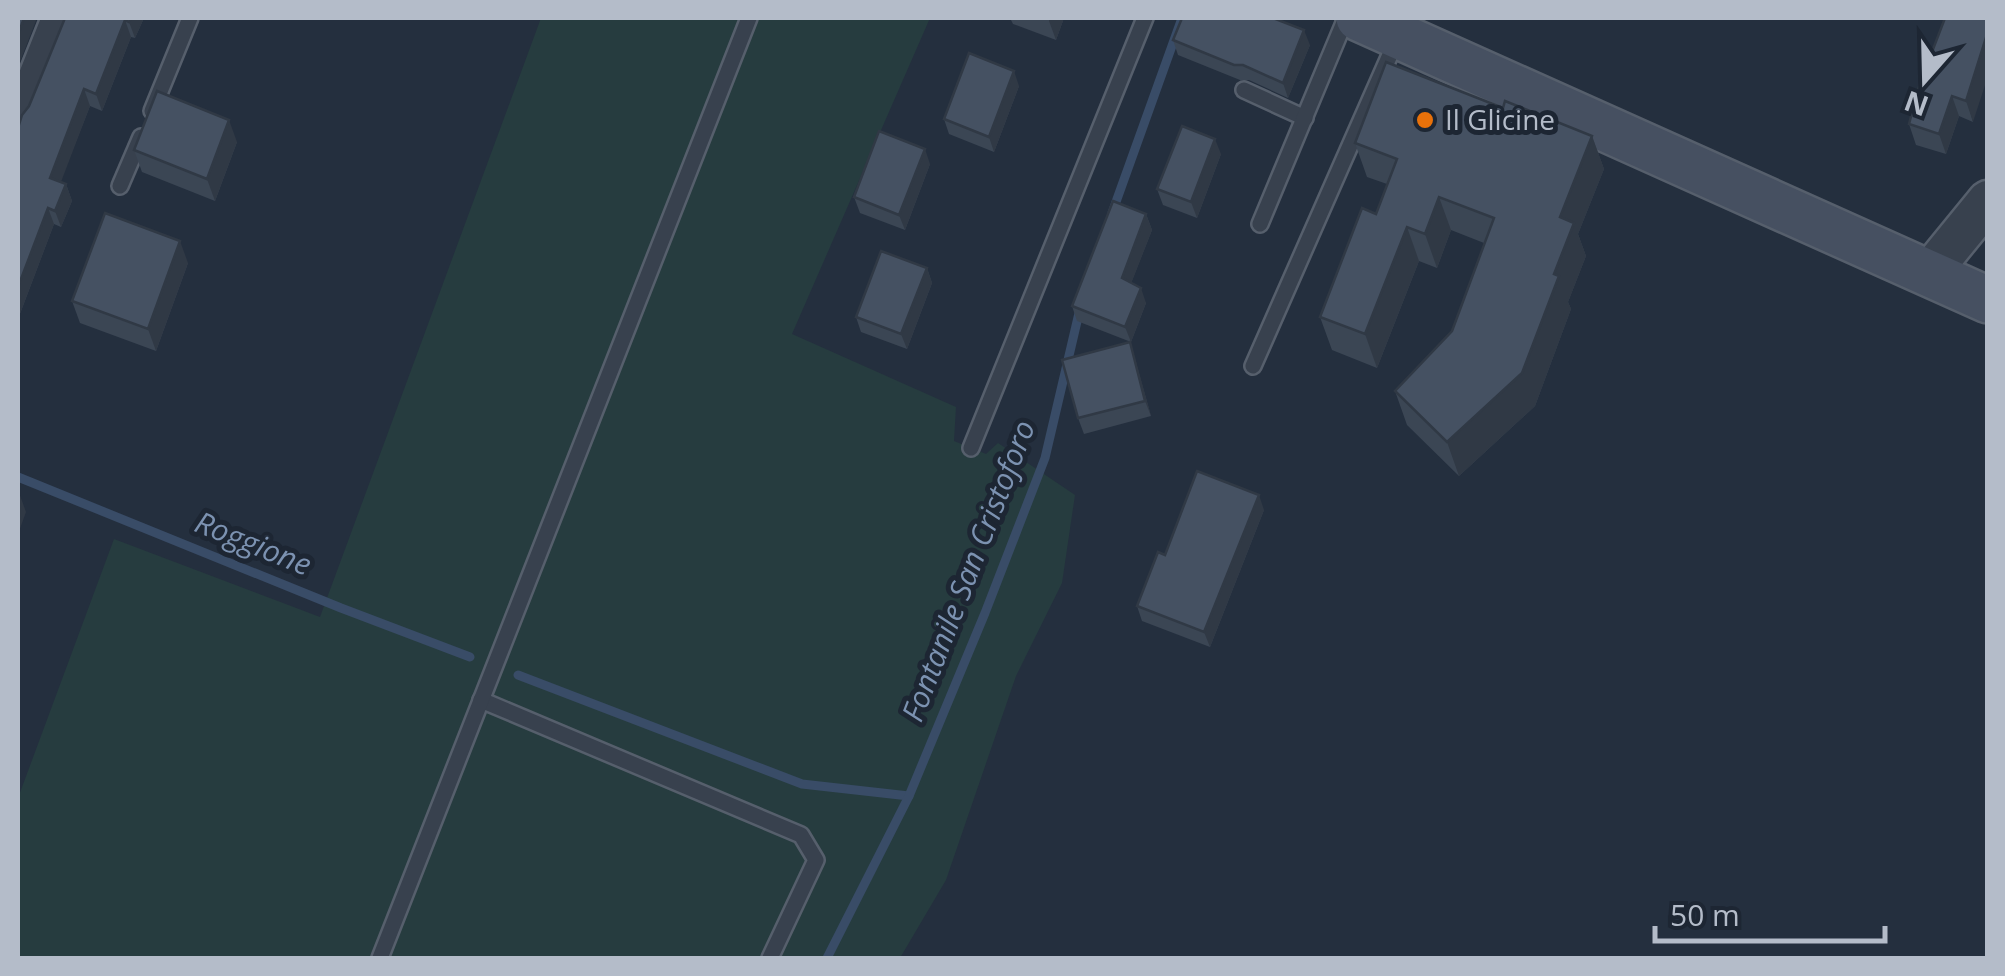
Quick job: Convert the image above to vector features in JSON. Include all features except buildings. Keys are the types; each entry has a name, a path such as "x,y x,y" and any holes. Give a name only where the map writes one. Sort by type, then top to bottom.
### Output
{"main road":[{"path":"1379,26 1988,300"}],"street":[{"path":"18,116 57,18"},
{"path":"1930,272 1988,200"}],"lane":[{"path":"120,186 190,18"},
{"path":"380,958 749,18"},
{"path":"971,448 1144,18"},
{"path":"1260,224 1346,18"},
{"path":"1253,366 1379,26"},
{"path":"1244,90 1304,118"},
{"path":"481,700 801,835 816,860 770,958"}],"green space":[{"path":"541,18 930,18 792,334 956,407 954,441 986,454 998,443 1075,495 1062,583 1016,676 946,880 900,958 18,958 18,798 114,539 320,617"}],"waterway":[{"name":"Fontanile San Cristoforo","path":"1112,213 1182,18"},
{"name":"Fontanile San Cristoforo","path":"827,958 909,796 985,613 1045,458 1079,313"},
{"name":"Roggione","path":"18,477 470,657"},
{"name":"Roggione","path":"518,675 802,784 909,796"}],"place":[{"name":"Il Glicine","path":"1425,120"}]}
